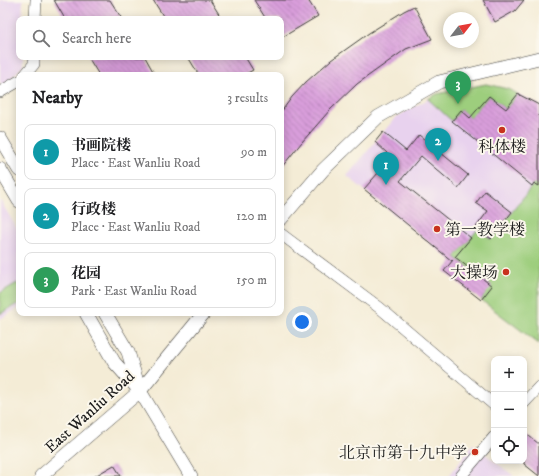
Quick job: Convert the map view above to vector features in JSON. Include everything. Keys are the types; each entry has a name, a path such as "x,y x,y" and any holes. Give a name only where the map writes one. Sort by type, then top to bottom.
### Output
{"street":[{"path":"35,16 36,0"},
{"path":"284,215 322,170 378,117 439,82 539,58"},
{"path":"27,72 34,64 34,60"},
{"path":"0,92 16,83"},
{"path":"0,138 16,165"},
{"path":"0,169 16,196"},
{"path":"284,236 380,308 491,402"},
{"path":"88,316 114,362 140,391 191,476"},
{"path":"107,316 128,352 140,391"},
{"name":"East Wanliu Road","path":"41,476 140,391 202,316"},
{"path":"527,400 539,387"},
{"path":"462,476 491,441"}],"shaded area":[{"path":"0,0 23,0 22,16 16,16 16,60 23,60 23,66 3,86 0,82"},
{"path":"486,84 508,89 539,105 539,344 444,271 452,261 347,176 395,118 437,94"},
{"path":"0,200 16,227 16,310 0,319"},
{"name":"北京市第十九中学","path":"473,444 491,459 491,464 498,464 514,476 449,476"}],"green space":[{"path":"486,84 508,89 518,94 506,109 489,96 470,118 461,110 452,121 428,99 437,94"},
{"name":"大操场","path":"539,177 539,344 481,300 491,285 455,257 478,229 491,239"},
{"path":"16,284 16,305 0,314 0,293"}],"building":[{"path":"54,0 110,0 120,16 63,16"},
{"path":"153,0 210,0 220,16 163,16"},
{"path":"254,0 308,0 318,16 284,36 284,16 264,16"},
{"path":"483,0 524,0 515,11 495,22"},
{"path":"414,6 432,39 406,49 357,84 330,110 284,164 284,108 292,97 306,82 331,60 369,33"},
{"path":"90,60 147,60 153,72 97,72"},
{"path":"190,60 247,60 253,70 249,72 197,72"},
{"name":"科体楼","path":"518,94 539,105 539,186 534,183 532,186 452,121 461,110 470,118 489,96 506,109"},
{"path":"383,132 406,151 419,135 468,175 458,188 421,156 400,181 471,238 455,257 492,286 481,300 444,271 453,260 452,261 364,189 379,172 374,168 387,153 375,142"},
{"path":"485,191 512,212 491,239 476,227 488,211 476,203"},
{"path":"527,434 539,444 539,476 524,464 527,464"},
{"path":"114,465 121,476 95,476"}],"place":[{"name":"花园","path":"458,104"},
{"name":"科体楼","path":"502,130"},
{"name":"行政楼","path":"438,161"},
{"name":"书画院楼","path":"386,185"},
{"name":"第一教学楼","path":"437,229"},
{"name":"大操场","path":"506,272"},
{"name":"北京市第十九中学","path":"475,452"}]}
